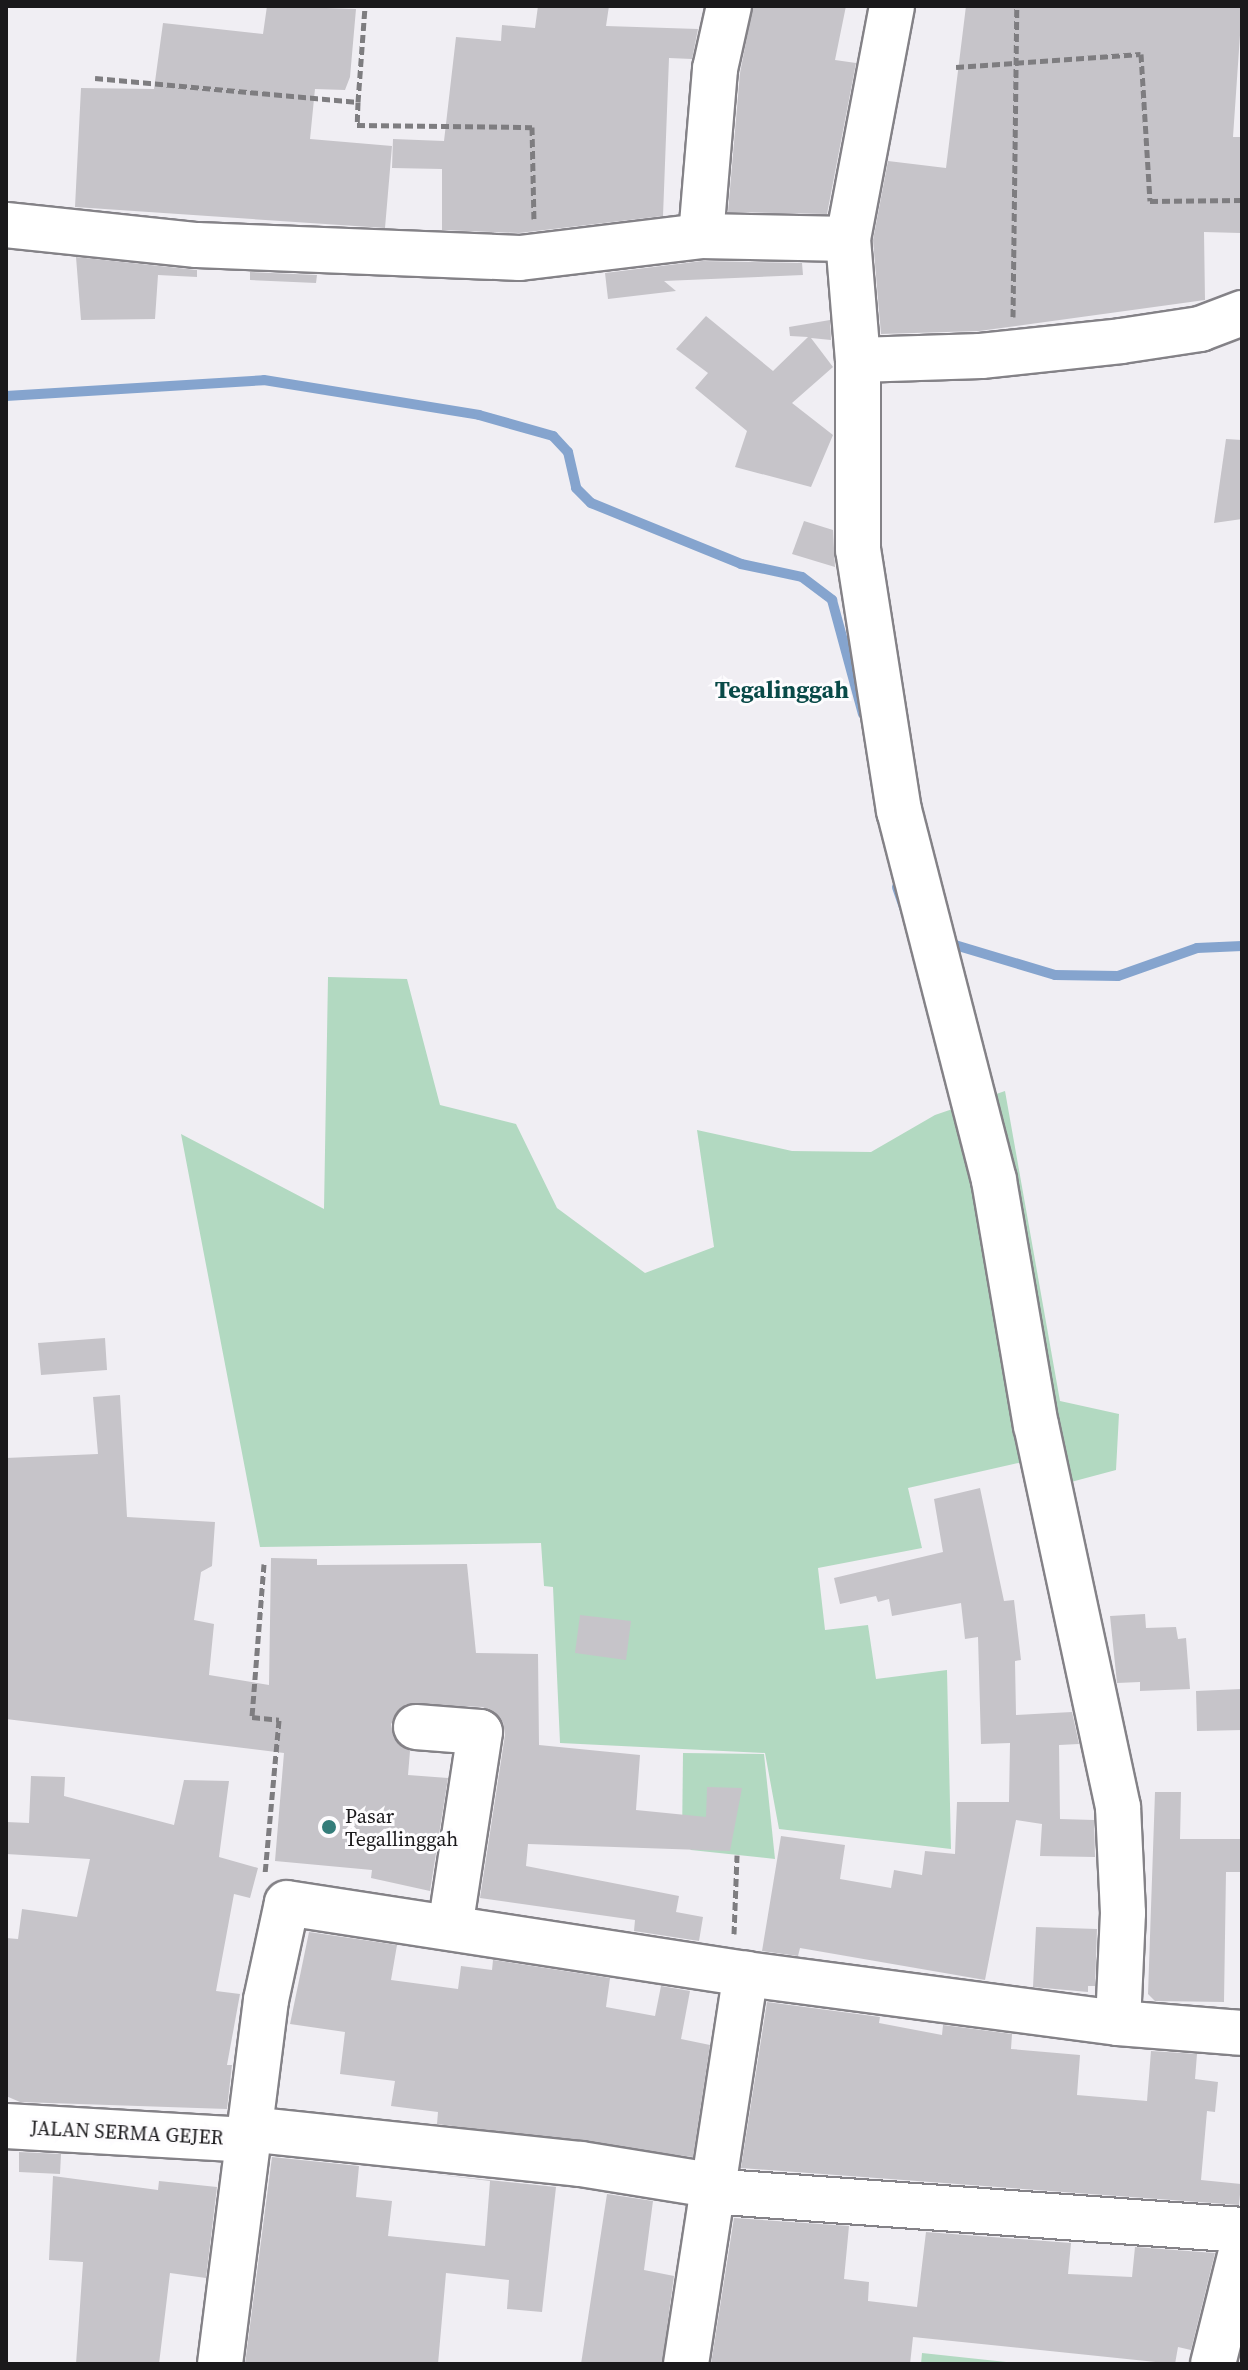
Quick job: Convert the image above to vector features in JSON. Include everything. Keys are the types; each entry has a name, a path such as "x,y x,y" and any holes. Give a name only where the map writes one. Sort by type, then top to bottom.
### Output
{"street":[{"path":"701,236 715,69 729,6"},
{"path":"892,6 848,239 858,360 858,550 896,796 924,919 994,1180 1036,1426 1109,1754 1122,1864 1118,2023"},
{"path":"6,225 197,245 535,256 701,236 848,239"},
{"path":"858,360 1012,353 1200,329 1242,313"},
{"path":"416,1727 480,1732 450,1927"},
{"path":"220,2364 248,2134 287,1903 737,1973 1118,2023 1242,2033"},
{"path":"686,2364 737,1973"},
{"name":"JALAN SERMA GEJER","path":"6,2126 248,2134 581,2164 710,2188 1242,2230"},
{"path":"1213,2364 1242,2248"}],"path":[{"path":"365,6 357,125 532,127 535,256"},
{"path":"1012,353 1017,6"},
{"path":"956,67 1017,66 1141,54 1150,201 1242,200"},
{"path":"95,78 358,102"},
{"path":"264,1564 252,1717 279,1720 264,1880 280,1889 287,1903"},
{"path":"737,1855 737,1973"}],"green space":[{"path":"328,977 407,979 440,1105 516,1124 557,1208 645,1273 714,1247 697,1130 792,1151 871,1152 935,1115 1005,1091 1060,1401 1119,1414 1116,1470 1071,1482 1049,1456 908,1488 922,1548 818,1568 825,1630 868,1625 876,1679 947,1670 951,1849 779,1829 765,1753 560,1743 553,1587 544,1586 541,1543 260,1547 181,1134 324,1209"},
{"path":"683,1753 764,1754 775,1859 691,1850 682,1841"},
{"path":"922,2353 1026,2364 921,2364"}],"building":[{"path":"267,6 356,9 350,77 345,90 315,89 310,139 392,146 385,228 75,207 81,88 154,89 163,23 263,34"},
{"path":"538,6 609,6 606,26 698,29 692,59 669,58 663,216 519,233 442,230 442,169 392,168 393,139 444,141 456,37 501,41 502,25 535,28"},
{"path":"753,6 846,6 835,60 856,63 827,214 728,212 740,73"},
{"path":"966,6 1242,6 1233,137 1242,137 1240,233 1204,232 1205,300 979,331 881,334 873,240 888,161 946,168"},
{"path":"76,257 197,270 197,277 158,275 155,319 81,320"},
{"path":"702,261 802,263 803,275 664,281 676,291 608,299 605,273"},
{"path":"250,272 317,275 316,283 250,280"},
{"path":"706,316 773,371 808,337 790,336 789,327 830,320 831,340 811,338 833,367 792,403 833,435 811,487 735,467 747,431 695,388 708,373 676,349"},
{"path":"1226,439 1242,440 1242,519 1214,523"},
{"path":"804,521 833,530 835,567 792,554"},
{"path":"105,1338 107,1370 41,1375 38,1343"},
{"path":"120,1395 127,1517 215,1522 212,1566 201,1572 194,1620 214,1624 209,1675 269,1685 271,1558 317,1559 317,1565 467,1564 476,1653 538,1654 539,1745 640,1755 636,1810 706,1817 707,1787 742,1788 730,1851 528,1844 526,1866 679,1896 676,1912 703,1917 699,1941 634,1931 635,1920 480,1898 505,1735 503,1722 483,1707 406,1704 391,1724 394,1738 410,1751 408,1775 448,1778 430,1891 371,1878 372,1870 275,1861 284,1753 6,1719 6,1458 98,1454 93,1397"},
{"path":"980,1488 1004,1601 1014,1600 1021,1660 1015,1661 1016,1715 1072,1712 1079,1744 1059,1745 1060,1819 1094,1820 1095,1857 1040,1856 1042,1824 1016,1820 985,1980 800,1948 798,1956 762,1951 781,1836 845,1845 840,1879 891,1888 894,1870 922,1875 925,1851 955,1854 957,1802 1009,1802 1010,1743 981,1744 978,1637 965,1639 961,1603 892,1616 889,1599 878,1602 876,1596 840,1604 834,1578 943,1552 934,1499"},
{"path":"1145,1614 1146,1628 1176,1627 1178,1639 1186,1638 1190,1689 1140,1691 1140,1682 1117,1683 1110,1616"},
{"path":"580,1615 631,1621 626,1660 575,1653"},
{"path":"1242,1689 1242,1730 1197,1731 1196,1691"},
{"path":"31,1776 65,1777 64,1796 174,1825 184,1780 229,1781 219,1857 258,1868 250,1898 234,1894 216,1991 240,1994 227,2065 232,2065 227,2109 20,2102 6,2096 6,1938 18,1939 22,1909 77,1917 90,1859 6,1854 6,1822 29,1823"},
{"path":"1155,1792 1181,1792 1180,1839 1242,1839 1242,1872 1226,1872 1224,2002 1155,2001 1148,1994"},
{"path":"1036,1927 1097,1929 1095,1986 1088,1986 1088,1992 1033,1987"},
{"path":"309,1932 397,1945 391,1980 458,1989 461,1966 492,1970 493,1960 610,1978 606,2007 655,2016 661,1986 690,1991 681,2039 710,2045 693,2157 437,2124 438,2112 391,2106 395,2081 340,2074 345,2032 290,2024"},
{"path":"767,2002 880,2017 879,2023 942,2035 943,2025 1012,2034 1011,2049 1080,2055 1077,2095 1147,2101 1151,2051 1197,2054 1195,2079 1218,2082 1215,2112 1207,2111 1201,2180 1241,2184 1239,2205 741,2168"},
{"path":"19,2152 61,2154 60,2174 19,2172"},
{"path":"272,2157 359,2166 356,2197 392,2201 388,2236 485,2246 490,2181 433,2174 556,2187 542,2312 507,2309 509,2280 446,2273 438,2364 245,2364"},
{"path":"53,2176 158,2190 159,2181 217,2187 206,2278 170,2273 159,2364 76,2364 83,2262 49,2260"},
{"path":"607,2194 653,2201 644,2270 674,2276 662,2364 581,2364"},
{"path":"734,2218 849,2226 844,2279 869,2282 868,2301 917,2307 926,2232 1071,2243 1068,2274 1132,2277 1135,2247 1215,2253 1191,2350 1178,2347 1175,2364 913,2337 910,2364 711,2364"}],"waterway":[{"path":"6,396 264,380 479,415 553,436 568,452 576,488 591,503 741,564 802,577 832,600 863,714"},
{"path":"897,887 910,924"},
{"path":"945,942 1055,975 1118,976 1197,948 1242,946"}],"place":[{"name":"Pasar Tegallinggah","path":"329,1827"}],"district":[{"name":"Tegalinggah","path":"782,690"}]}
